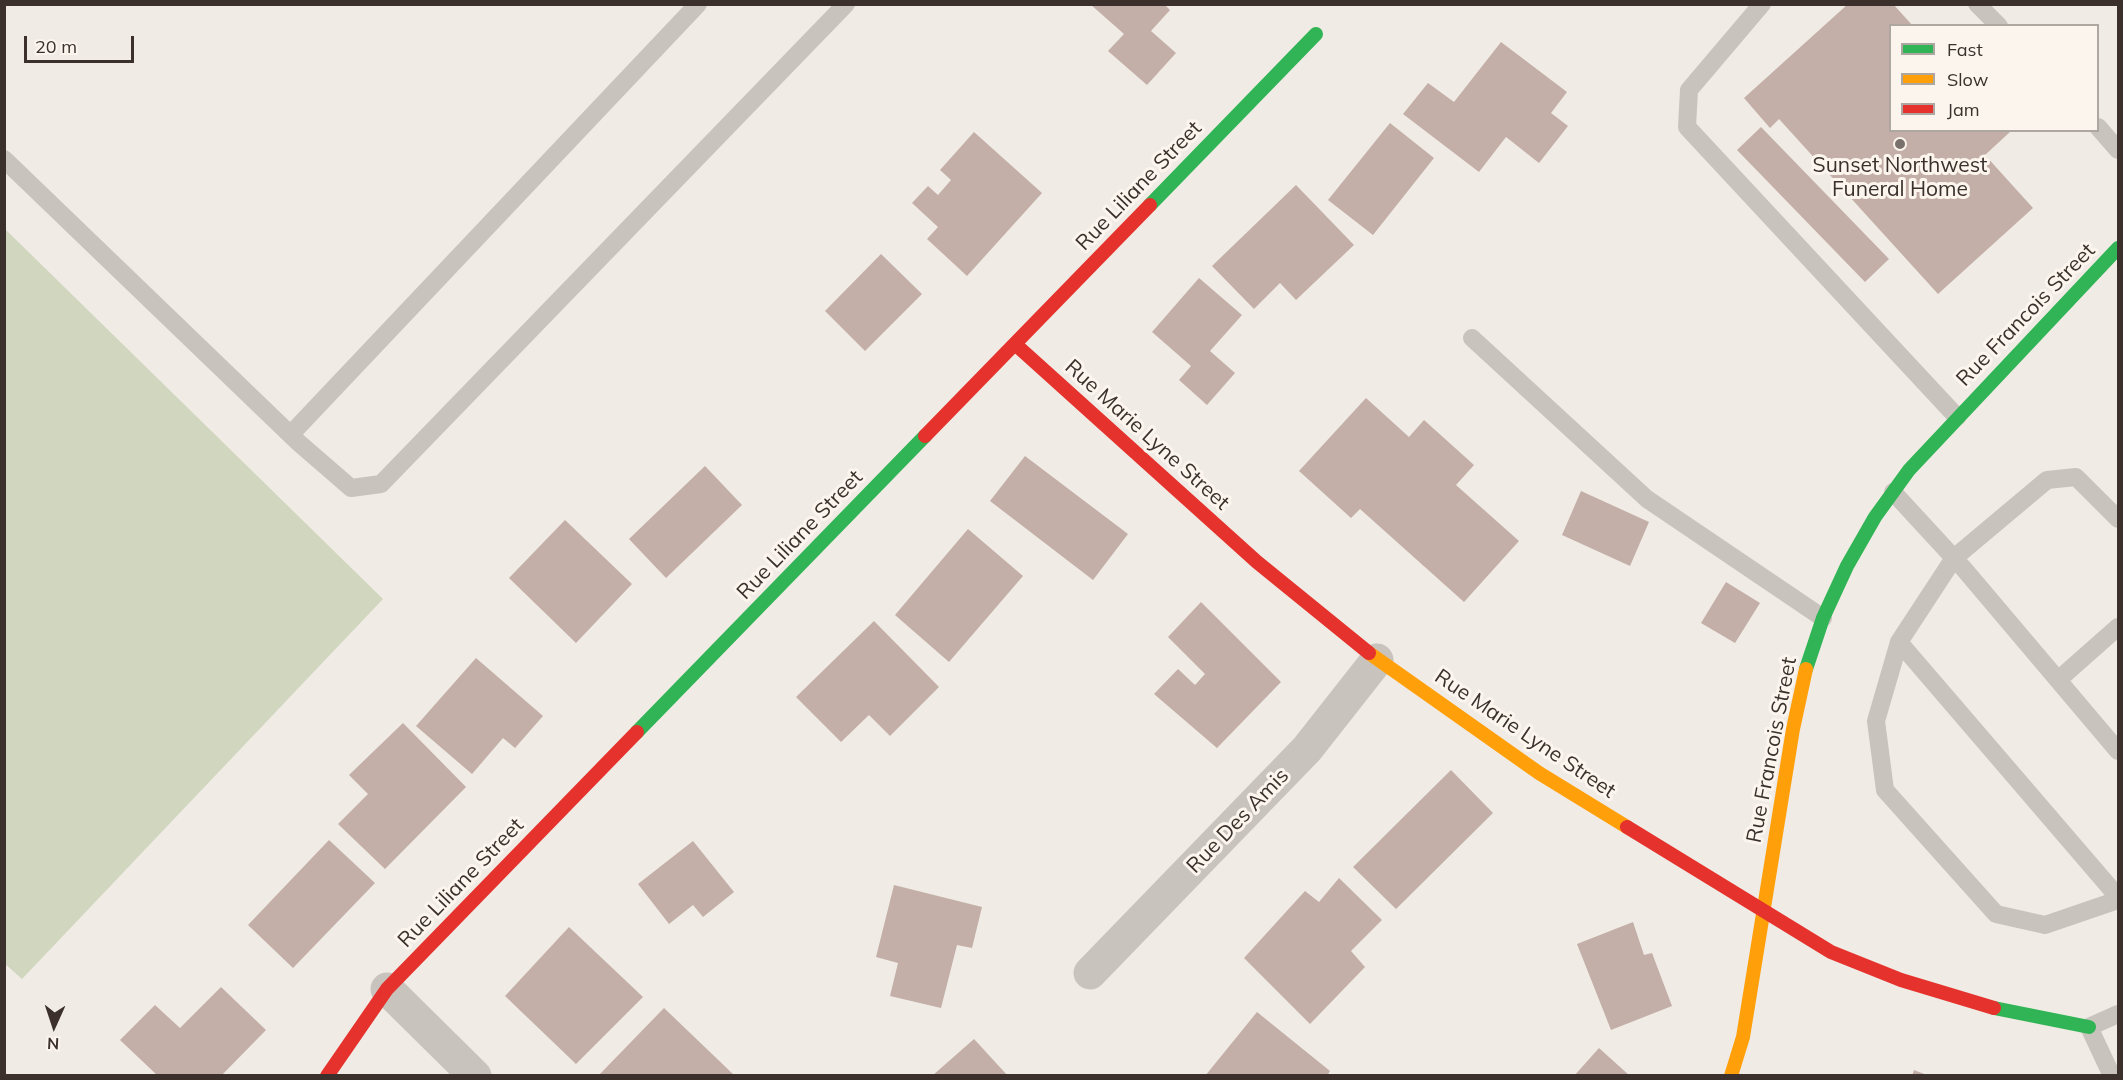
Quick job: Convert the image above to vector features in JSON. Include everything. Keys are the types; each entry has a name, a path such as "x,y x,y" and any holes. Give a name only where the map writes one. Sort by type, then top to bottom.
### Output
{"street":[{"name":"Rue Liliane Street","path":"327,1076 387,989 1316,34"},
{"name":"Rue Francois Street","path":"1731,1076 1743,1037 1805,673 1823,618 1847,566 1909,470 2118,248"},
{"name":"Rue Marie Lyne Street","path":"1015,344 1257,562 1377,660 1539,772 1831,952 1901,980 1987,1006 2089,1027"},
{"name":"Rue Des Amis","path":"1090,974 1307,749 1377,660"},
{"path":"387,989 475,1076"}],"lane":[{"path":"291,434 698,4"},
{"path":"4,159 291,434 351,488 381,484 846,4"},
{"path":"1762,4 1689,90 1687,127 1957,417"},
{"path":"1977,4 1997,24"},
{"path":"2099,129 2118,150"},
{"path":"1472,338 1647,499 1823,618"},
{"path":"1899,642 2118,898 2045,925 1996,914 1885,790 1876,721 1899,642 1954,558 2047,480 2076,477 2118,519"},
{"path":"1893,492 1954,558 2118,751"},
{"path":"2058,680 2118,627"},
{"path":"2112,1076 2089,1027 2118,1014"}],"green space":[{"path":"5,229 383,599 22,979 4,963"}],"building":[{"path":"1090,4 1164,4 1170,10 1151,31 1176,53 1147,85 1108,51 1124,34"},
{"name":"Sunset Northwest Funeral Home","path":"1848,4 1893,4 1911,24 1889,24 1889,132 2010,132 1985,155 2033,208 1938,294 1779,119 1770,128 1744,98"},
{"path":"1501,42 1567,92 1551,113 1568,126 1539,163 1506,137 1479,172 1403,114 1428,83 1454,102"},
{"path":"1390,123 1434,158 1373,235 1328,200"},
{"path":"1761,127 1889,259 1865,282 1737,150"},
{"path":"974,132 1042,193 967,276 927,239 938,227 912,203 928,186 938,195 951,180 940,170"},
{"path":"1296,185 1354,245 1296,300 1280,283 1254,309 1212,266"},
{"path":"881,254 922,294 865,351 825,311"},
{"path":"1199,278 1242,315 1210,351 1235,373 1207,405 1179,380 1191,366 1152,332"},
{"path":"1366,398 1409,437 1424,420 1474,465 1456,485 1519,541 1464,602 1360,509 1351,518 1299,471"},
{"path":"1025,456 1128,534 1093,580 990,501"},
{"path":"705,466 742,505 666,578 629,539"},
{"path":"1581,491 1649,522 1630,566 1562,535"},
{"path":"565,520 632,584 576,643 509,578"},
{"path":"968,529 1023,576 949,662 895,615"},
{"path":"1726,582 1760,603 1735,643 1701,623"},
{"path":"1201,602 1281,682 1217,748 1154,694 1178,669 1195,685 1205,674 1168,637"},
{"path":"874,621 939,687 890,736 869,715 841,742 796,697"},
{"path":"476,658 543,716 515,748 503,738 472,774 416,726"},
{"path":"403,723 466,787 385,869 338,824 368,794 349,775"},
{"path":"1451,770 1493,813 1396,909 1353,867"},
{"path":"329,840 375,883 293,968 248,925"},
{"path":"693,841 734,892 703,917 693,905 669,924 638,884"},
{"path":"1339,878 1382,920 1351,951 1365,967 1310,1024 1244,958 1305,891 1319,902"},
{"path":"894,885 982,907 972,948 957,945 941,1008 890,996 898,963 876,957"},
{"path":"1633,922 1644,955 1652,953 1672,1006 1611,1030 1577,944"},
{"path":"569,927 643,997 576,1064 505,996"},
{"path":"221,987 266,1030 221,1076 158,1076 120,1040 155,1005 180,1028"},
{"path":"664,1008 735,1076 598,1076"},
{"path":"1257,1012 1330,1071 1327,1076 1205,1076"},
{"path":"974,1039 1008,1076 932,1076"},
{"path":"1599,1048 1630,1076 1574,1076"},
{"path":"1914,1070 1927,1075 1927,1076 1912,1076"}],"traffic: fast":[{"path":"1150,205 1316,34"},
{"path":"1806,669 1823,618 1847,566 1875,517 1909,470 2118,248"},
{"path":"637,732 925,436"},
{"path":"1994,1008 2089,1027"}],"traffic: slow":[{"path":"1369,653 1539,773 1627,827"},
{"path":"1731,1076 1743,1037 1793,729 1806,669"}],"traffic: jam":[{"path":"925,436 1150,205"},
{"path":"1015,344 1257,562 1369,653"},
{"path":"327,1076 387,989 637,732"},
{"path":"1627,827 1831,952 1901,980 1994,1008"}],"place":[{"name":"Sunset Northwest Funeral Home","path":"1900,144"}]}
